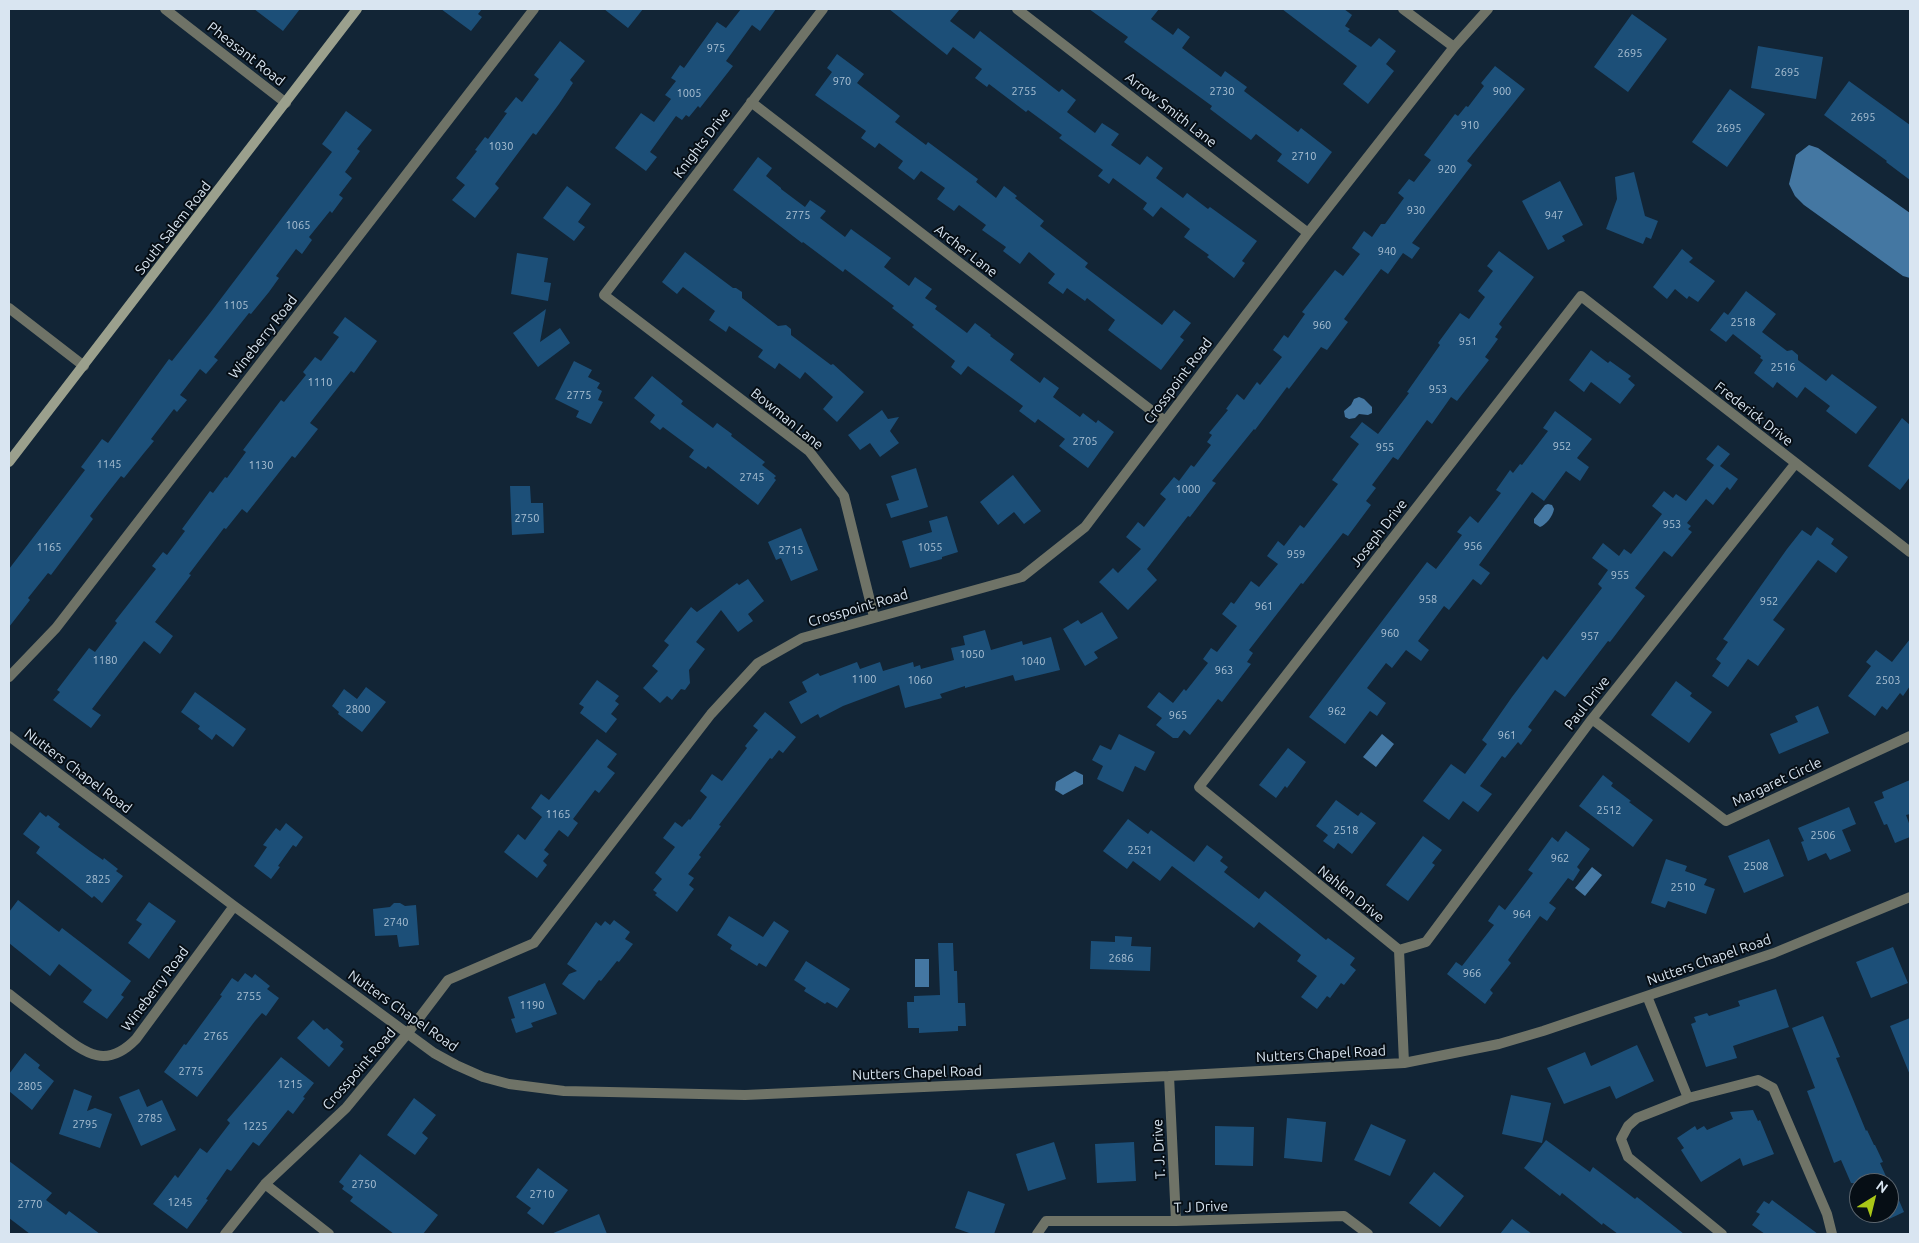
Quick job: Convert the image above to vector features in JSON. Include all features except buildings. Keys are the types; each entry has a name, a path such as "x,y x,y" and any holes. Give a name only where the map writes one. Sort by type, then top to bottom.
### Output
{"street":[{"name":"Pheasant Road","path":"165,9 286,103"},
{"name":"South Salem Road","path":"9,462 357,9"},
{"name":"Wineberry Road","path":"9,676 56,628 534,9"},
{"name":"Knights Drive","path":"604,295 823,9"},
{"name":"Arrow Smith Lane","path":"1017,9 1308,233"},
{"path":"1403,9 1454,47"},
{"name":"Crosspoint Road","path":"225,1234 265,1184 346,1108 408,1034 448,980 534,943 711,714 758,663 802,638 1022,577 1084,526 1308,233 1454,47 1488,9"},
{"name":"Archer Lane","path":"751,102 1164,422"},
{"name":"Bowman Lane","path":"604,295 809,451 844,496 874,617"},
{"name":"Frederick Drive","path":"1581,296 1910,552"},
{"name":"Joseph Drive","path":"1199,788 1581,296"},
{"path":"9,308 84,366"},
{"name":"Paul Drive","path":"1399,950 1426,942 1592,719 1795,464"},
{"name":"Margaret Circle","path":"1592,719 1726,821 1910,736"},
{"name":"Nutters Chapel Road","path":"9,736 234,906 408,1034 456,1065 483,1077 509,1084 564,1090 745,1095 1169,1076 1404,1063 1499,1044 1543,1031 1802,942 1910,897"},
{"name":"Nahlen Drive","path":"1199,788 1399,950"},
{"name":"Wineberry Road","path":"9,994 82,1050 96,1056 111,1056 125,1050 136,1039 234,906"},
{"path":"1399,950 1404,1063"},
{"path":"1647,996 1688,1098"},
{"name":"T. J. Drive","path":"1169,1076 1176,1221"},
{"path":"1722,1234 1628,1157 1621,1139 1628,1126 1637,1118 1688,1098 1758,1080 1774,1088 1827,1214 1832,1234"},
{"path":"265,1184 329,1234"},
{"name":"T J Drive","path":"1037,1234 1046,1221 1176,1221 1344,1216 1368,1234"}],"water":[{"path":"1809,145 1818,148 1910,213 1910,278 1903,276 1804,205 1795,196 1789,184 1796,155"},
{"path":"1359,397 1372,407 1372,413 1368,415 1359,414 1355,418 1349,419 1345,417 1344,411 1351,405 1354,399"},
{"path":"1545,505 1552,505 1553,512 1547,522 1540,527 1534,523 1534,519"},
{"path":"1382,734 1394,744 1376,767 1363,757"},
{"path":"1075,771 1083,775 1083,784 1063,795 1055,790 1056,782"},
{"path":"1592,867 1602,875 1585,896 1575,888"},
{"path":"915,959 929,959 929,987 915,987"}]}
